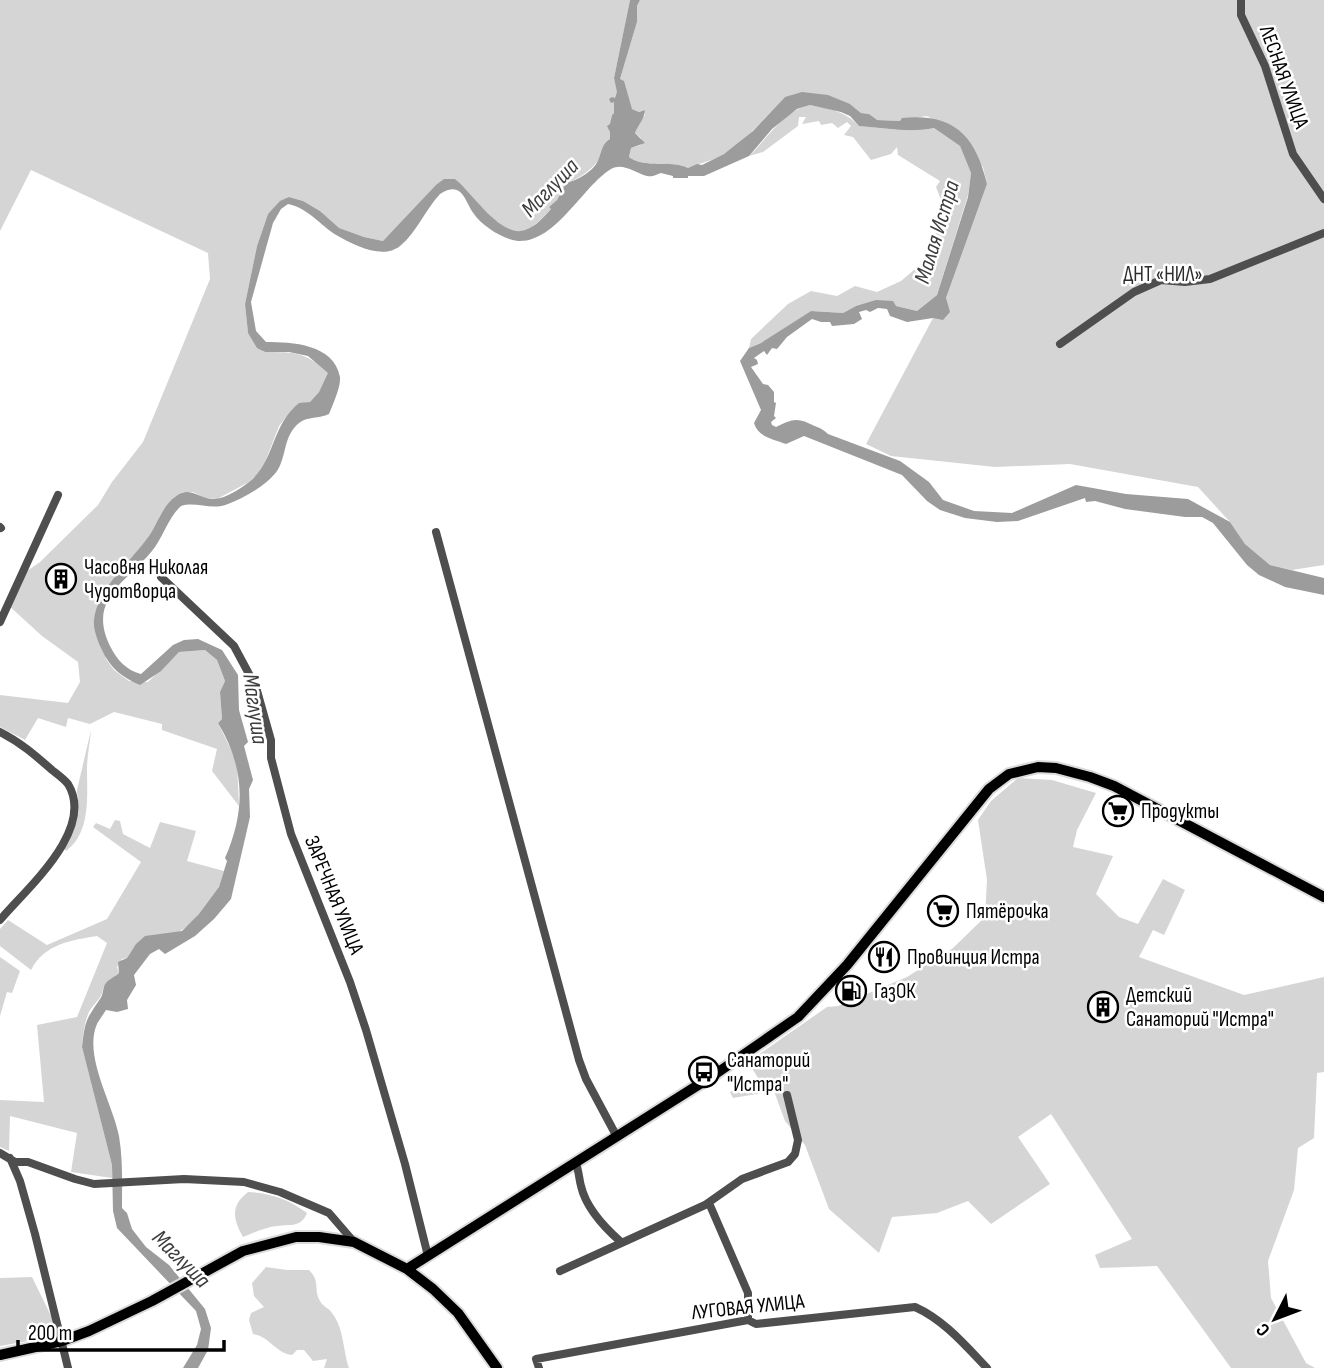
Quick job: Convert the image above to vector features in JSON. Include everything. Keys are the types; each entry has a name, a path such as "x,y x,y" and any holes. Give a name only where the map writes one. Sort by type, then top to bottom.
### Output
{"main road":[{"path":"407,1269 576,1164 762,1043 808,1008 989,789 999,780 1021,770 1056,768 1114,786 1324,897"},
{"path":"0,1355 62,1341 89,1331 152,1301 243,1251 296,1237 319,1237 354,1242 407,1269 458,1313 497,1368"}],"street":[{"name":"ЛЕСНАЯ УЛИЦА","path":"1241,0 1241,15 1265,66 1293,154 1324,199"},
{"path":"1060,344 1134,292 1161,280 1185,282 1210,279 1324,233"},
{"path":"0,622 58,495"},
{"path":"436,532 579,1060 586,1079 617,1137"},
{"name":"ЗАРЕЧНАЯ УЛИЦА","path":"161,577 234,646 256,687 271,740 271,758 291,834 350,982 366,1030 405,1164 428,1256"},
{"path":"0,732 39,757 68,784 75,804 72,824 57,854 0,920"},
{"path":"560,1271 709,1203 742,1179 788,1162 795,1154 798,1140 787,1095"},
{"path":"0,1153 15,1162 28,1162 94,1184 184,1179 244,1182 280,1192 329,1213 354,1242"},
{"path":"10,1158 20,1181 68,1368"},
{"path":"576,1164 581,1188 592,1209 621,1242"},
{"path":"709,1203 748,1293 748,1320"},
{"name":"ЛУГОВАЯ УЛИЦА","path":"539,1368 536,1359 748,1320 756,1324 915,1307 930,1314 957,1336 987,1368"}],"green space":[{"path":"0,0 630,0 614,78 618,92 614,101 611,136 607,146 599,160 587,172 566,183 557,200 549,207 552,208 531,227 516,232 501,225 455,179 416,208 383,241 338,228 320,211 303,201 289,197 268,214 257,246 245,304 248,333 264,352 300,355 329,373 310,402 293,408 279,426 262,470 249,482 217,499 205,498 193,492 183,492 174,497 148,539 116,575 101,601 94,621 106,659 114,670 129,681 148,682 179,652 205,650 217,660 225,681 220,692 222,719 218,723 237,762 239,806 212,771 217,749 162,730 162,724 114,712 90,724 68,718 66,727 38,718 25,740 0,727 0,695 68,703 80,682 78,662 42,636 7,604 20,576 40,562 98,505 143,442 210,279 208,253 31,170 0,231"},
{"name":"ДНТ «НИЛ»","path":"640,0 1324,0 1324,565 1292,570 1270,565 1245,544 1230,522 1198,487 1070,464 995,467 891,456 866,444 946,298 987,184 983,167 933,119 926,116 900,121 876,120 850,104 785,97 741,142 715,158 688,168 636,161 629,157 631,148 641,145 641,138 635,133 645,110 639,112 632,109 620,79 637,22 637,6"},
{"path":"810,105 843,114 859,126 906,130 934,128 960,146 971,173 968,195 937,295 917,311 896,306 856,306 843,313 811,311 749,348 751,339 788,304 811,291 837,296 855,286 877,292 901,281 934,253 936,231 943,226 945,210 936,187 940,181 898,155 897,147 891,154 871,160 853,137 844,135 851,126 847,122 838,128 832,123 821,125 819,121 802,124 806,117 799,117 798,126 763,152 749,156 791,113"},
{"path":"91,730 84,824 74,843 66,851 63,848 78,803 77,790"},
{"path":"1018,778 1052,780 1096,793 1077,830 1073,847 1113,856 1096,894 1119,917 1138,924 1163,879 1185,890 1164,935 1153,930 1139,957 1244,995 1324,977 1324,1072 1317,1073 1314,1138 1298,1148 1294,1190 1268,1261 1271,1298 1306,1363 1315,1368 1231,1368 1157,1266 1100,1268 1095,1255 1132,1239 1051,1114 1018,1137 1050,1184 991,1224 968,1201 937,1213 892,1217 879,1253 829,1209 805,1145 785,1121 774,1091 733,1098 730,1092 758,1078 748,1062 827,1007 838,1006 907,977 953,948 985,917 987,880 978,820 991,801"},
{"path":"115,820 120,821 123,834 150,848 160,822 196,831 187,861 224,871 216,892 189,925 178,932 144,939 127,958 122,959 117,967 119,973 103,988 87,1016 82,1047 112,1165 112,1178 71,1172 77,1133 10,1116 9,1151 0,1147 0,1100 44,1102 37,1025 77,1017 107,943 97,936 60,945 43,954 31,970 0,946 0,929 8,920 47,945 107,919 141,862 93,827 96,823 110,829"},
{"path":"0,957 20,971 12,993 7,992 0,1016"},
{"path":"248,1192 279,1198 293,1204 307,1213 305,1218 295,1224 268,1228 243,1237 235,1213 238,1202"},
{"path":"266,1267 309,1270 313,1274 320,1301 331,1311 339,1326 349,1368 324,1368 327,1359 313,1361 304,1350 297,1350 292,1355 286,1354 264,1338 253,1334 249,1320 251,1313 264,1307 254,1296 252,1283"},
{"path":"32,1277 53,1320 50,1330 34,1340 0,1346 0,1278"}],"shaded area":[{"path":"630,0 640,0 637,6 637,22 620,79 624,81 632,109 639,112 645,110 635,133 645,143 631,148 629,157 635,161 688,168 702,165 724,154 753,131 785,97 802,92 828,95 877,120 900,121 902,118 920,117 949,124 969,140 982,167 987,184 946,298 950,312 943,320 933,318 907,322 890,316 887,309 878,308 870,312 859,312 862,319 854,324 832,326 830,322 812,319 787,337 777,349 772,348 767,355 764,351 754,358 758,364 751,367 763,384 768,385 774,392 776,418 771,422 772,425 776,427 792,421 803,421 828,434 900,461 929,482 943,500 974,511 1012,513 1076,485 1126,494 1188,499 1230,522 1245,544 1270,565 1324,578 1324,595 1285,587 1259,575 1247,565 1213,523 1202,517 1125,509 1095,501 1086,502 1085,498 1018,521 997,522 965,518 940,510 927,501 902,475 804,436 786,444 767,437 756,428 754,423 761,410 740,361 749,348 811,311 843,313 876,300 893,301 896,306 917,311 937,295 968,197 971,173 960,146 934,128 906,130 859,126 850,116 841,112 810,105 797,109 772,129 749,156 704,176 673,178 661,173 654,176 642,175 624,167 611,169 545,233 519,241 488,228 474,214 462,194 454,189 440,194 406,240 393,250 385,252 369,250 352,243 331,232 308,213 288,204 281,209 273,223 251,302 256,331 266,342 299,344 321,351 330,358 336,366 340,381 329,414 306,419 294,428 277,471 255,490 222,506 181,506 155,547 114,591 103,615 104,629 113,651 126,667 141,674 173,645 184,640 198,639 222,650 238,675 239,710 248,742 244,746 253,780 249,789 250,817 231,899 195,936 165,954 159,949 150,954 134,975 136,985 127,1000 128,1009 117,1012 106,1010 97,1024 94,1037 96,1065 119,1136 122,1208 127,1213 132,1229 146,1247 169,1265 205,1309 211,1328 208,1350 198,1368 183,1368 197,1345 201,1329 196,1311 117,1228 113,1211 112,1165 82,1047 87,1021 106,983 119,973 118,962 127,958 145,936 182,931 219,887 237,823 240,789 233,756 218,723 222,719 220,692 225,681 217,660 205,650 179,652 161,671 140,685 118,672 105,656 94,627 97,608 107,587 150,535 171,501 186,492 215,499 233,493 249,482 264,464 290,412 299,403 310,402 319,392 328,373 308,356 289,352 265,352 257,348 248,333 245,304 257,246 268,214 280,201 289,197 303,201 320,211 339,228 383,241 436,185 444,179 455,179 487,213 506,228 516,231 532,227 551,209 549,207 557,200 566,183 581,177 594,167 604,145 610,139 607,126 614,113 614,102 611,103 609,99 615,98 617,92 614,78"}],"place":[{"name":"Часовня Николая Чудотворца","path":"61,579"},
{"name":"Продукты","path":"1118,811"},
{"name":"Пятёрочка","path":"943,911"},
{"name":"Провинция Истра","path":"884,957"},
{"name":"ГазОК","path":"851,991"},
{"name":"Детский Санаторий \"Истра\"","path":"1103,1007"},
{"name":"Санаторий \"Истра\"","path":"704,1072"}],"water label":[{"name":"Маглуша","path":"550,188"},
{"name":"Малая Истра","path":"937,232"},
{"name":"Маглуша","path":"255,709"},
{"name":"Маглуша","path":"181,1259"}]}
